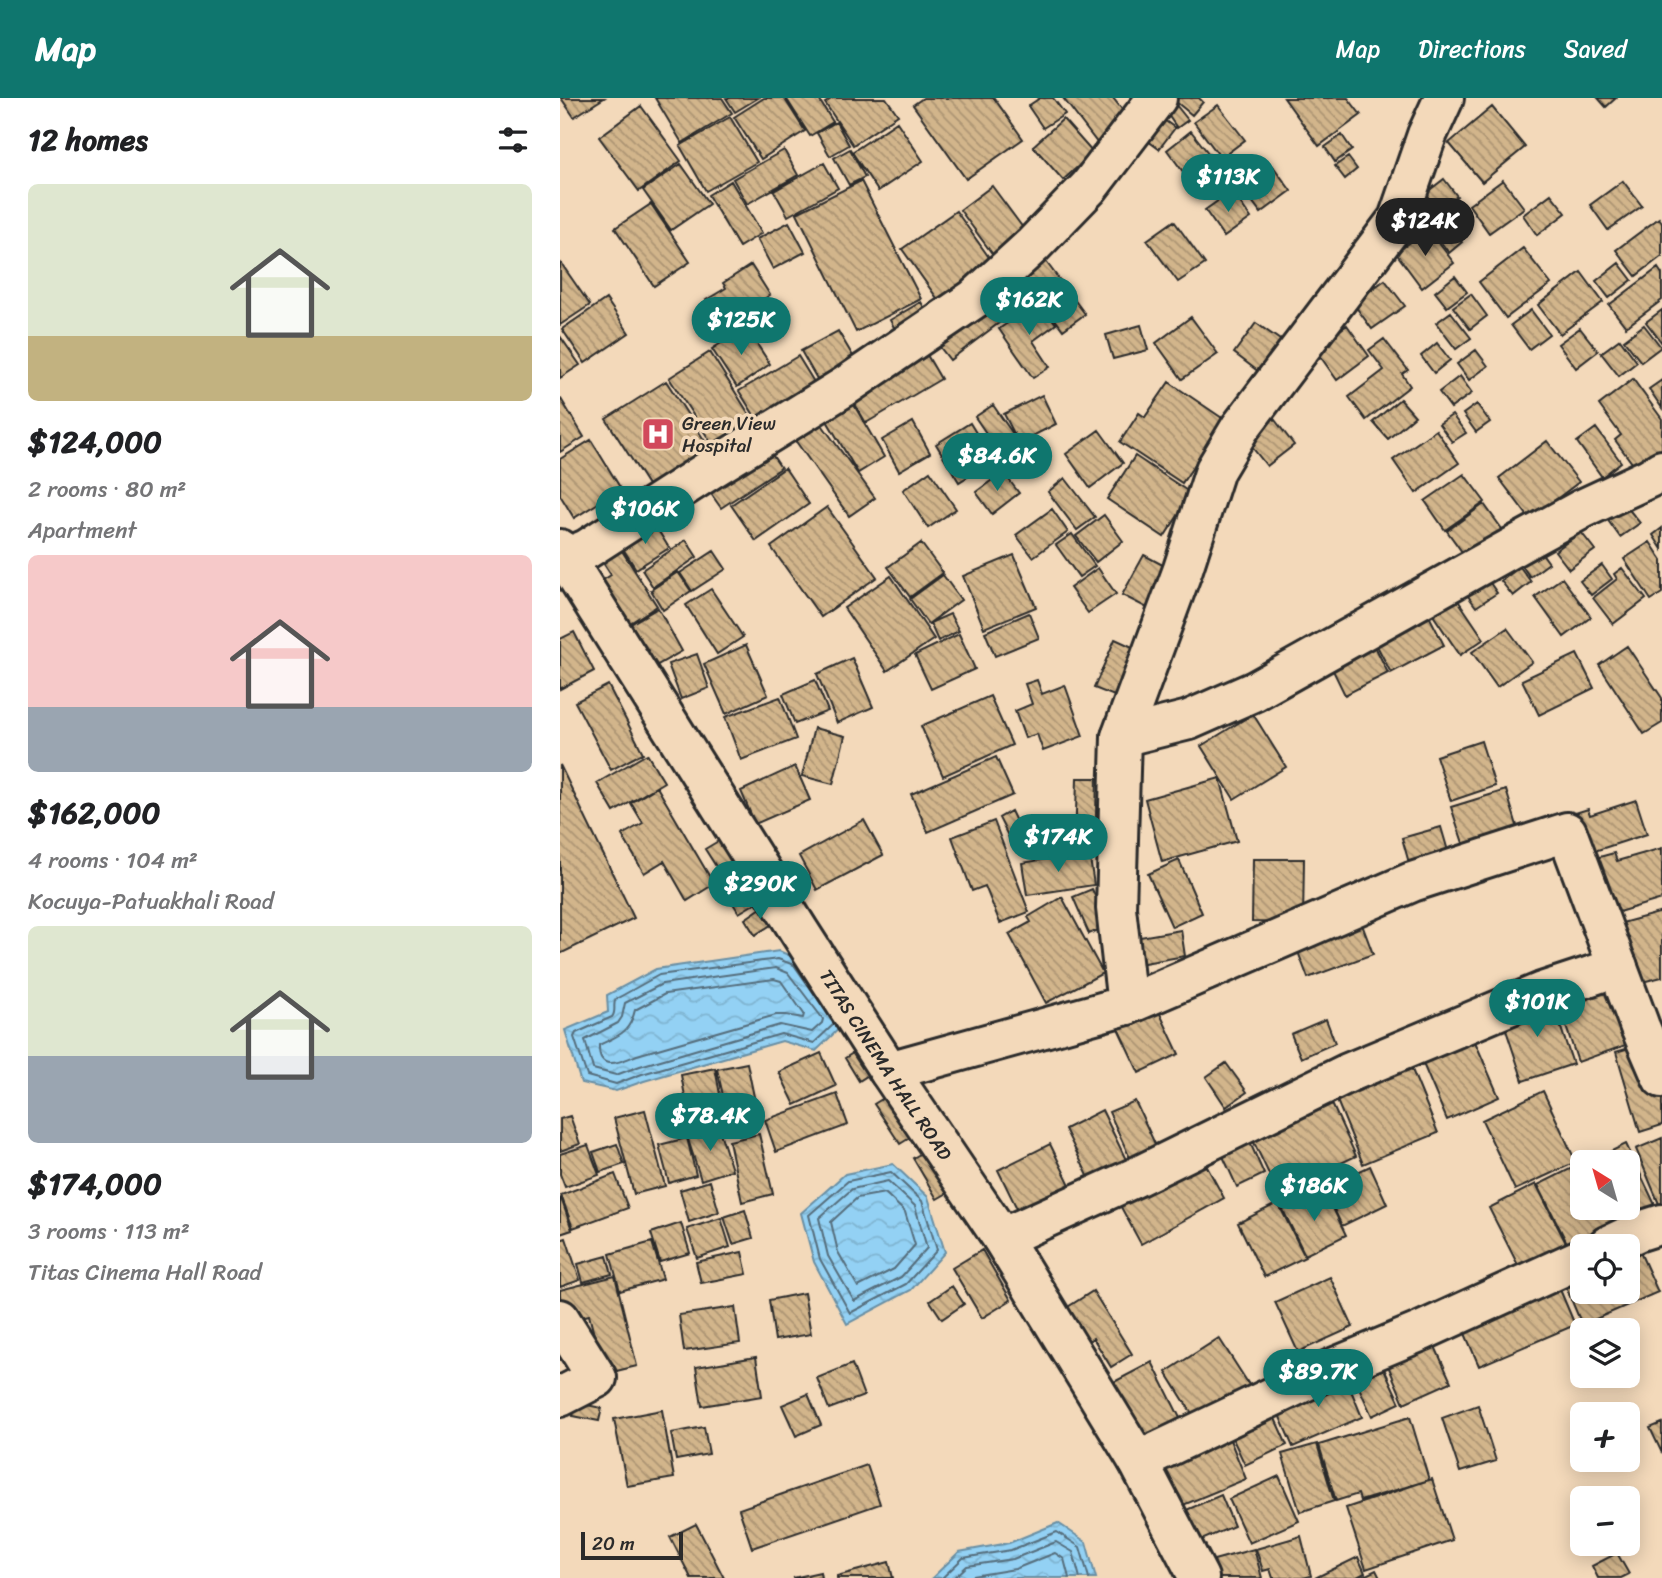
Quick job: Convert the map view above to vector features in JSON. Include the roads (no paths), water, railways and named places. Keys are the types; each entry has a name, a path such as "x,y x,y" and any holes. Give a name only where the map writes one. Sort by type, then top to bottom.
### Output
{"street":[{"path":"562,553 573,555 587,550 844,387 974,299 1033,245 1089,187 1157,98"},
{"path":"1127,1005 1116,908 1121,737 1183,569 1215,470 1240,428 1398,219 1427,135 1444,98"},
{"path":"1121,737 1189,720 1255,691 1582,509 1662,470"},
{"name":"TITAS CINEMA HALL ROAD","path":"562,553 799,931 889,1071 1002,1238 1138,1461 1199,1578"},
{"path":"889,1071 1127,1005 1412,882 1567,832 1640,1027 1662,1078"},
{"path":"1002,1238 1134,1178 1348,1073 1542,992 1618,967"},
{"path":"1633,1234 1662,1224"},
{"path":"1138,1461 1333,1368 1570,1263"},
{"path":"560,1319 597,1378 560,1397"}],"water":[{"path":"779,951 798,959 846,1022 816,1051 782,1041 616,1091 581,1083 565,1030 608,1012 607,995 656,969"},
{"path":"893,1164 928,1197 945,1252 911,1290 847,1324 814,1262 801,1213 845,1174"},
{"path":"1058,1523 1086,1542 1096,1578 932,1578 959,1552 1009,1543"}],"place":[{"name":"Green View Hospital","path":"658,434"}]}
